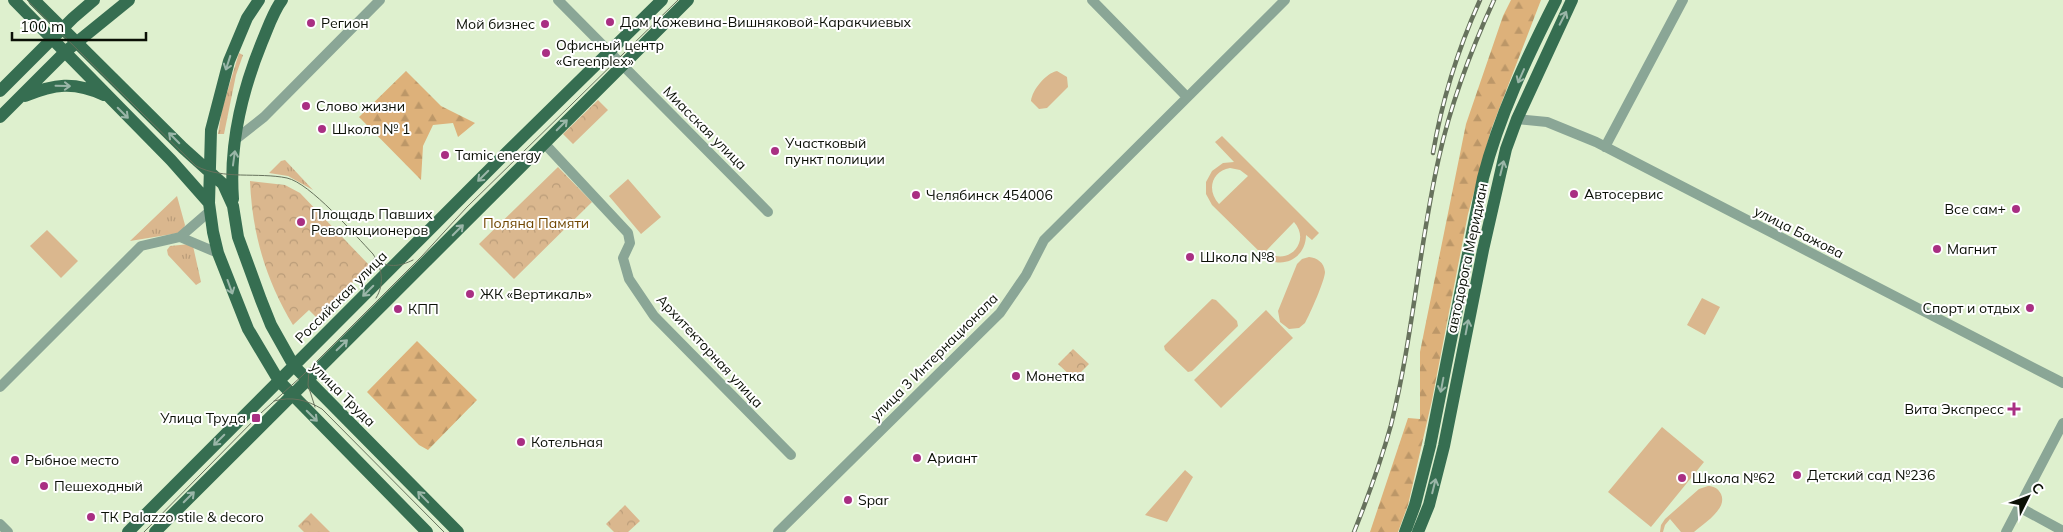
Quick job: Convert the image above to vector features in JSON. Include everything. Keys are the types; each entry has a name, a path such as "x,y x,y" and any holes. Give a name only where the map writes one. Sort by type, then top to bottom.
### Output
{"main road":[{"path":"14,0 108,97 210,207"},
{"name":"улица Труда","path":"34,0 183,148 223,184 233,206 238,237 252,277 271,325 294,366 456,532"},
{"path":"0,91 94,0"},
{"path":"0,116 65,52 129,0"},
{"path":"259,0 247,18 236,43 223,81 211,130 210,207 218,253 248,330 278,381 427,532"},
{"path":"233,206 232,174 236,139 246,87 267,30 282,0"},
{"name":"Российская улица","path":"128,532 500,159 662,0"},
{"path":"155,532 688,0"},
{"name":"автодорога Меридиан","path":"1405,532 1415,504 1430,446 1481,188 1492,145 1503,114 1556,0"},
{"name":"автодорога Меридиан","path":"1418,532 1429,505 1444,446 1487,230 1506,150 1518,119 1572,0"},
{"path":"18,99 40,90 60,85 83,87 108,97"}],"street":[{"path":"236,139 254,126 380,0"},
{"name":"Миасская улица","path":"558,0 768,212"},
{"path":"1092,0 1187,97"},
{"name":"улица 3 Интернационала","path":"778,532 1000,313 1026,275 1044,240 1285,0"},
{"path":"1605,146 1683,0"},
{"name":"улица Бажова","path":"1518,119 1547,122 1605,146 2063,384"},
{"name":"Архитекторная улица","path":"544,143 628,233 630,243 623,258 630,279 654,316 791,455"},
{"path":"180,238 210,207"},
{"path":"0,387 142,246 180,238 218,253"},
{"path":"2006,532 2063,423"},
{"path":"2018,507 2063,531"},
{"path":"0,524 8,532"}],"green space":[{"path":"1511,0 1541,0 1491,130 1468,214 1432,400 1408,505 1398,532 1370,532 1408,418 1420,419 1420,352 1466,124 1503,16"},
{"path":"239,53 243,55 236,75 224,134 218,134 222,109"},
{"path":"406,71 441,106 475,123 458,137 453,123 433,125 423,146 421,180 359,117"},
{"path":"1057,71 1067,77 1068,87 1047,108 1039,109 1031,101 1034,92 1044,78"},
{"path":"598,100 608,110 573,144 563,134"},
{"path":"1222,136 1319,233 1312,240 1306,235 1303,249 1294,259 1274,262 1267,259 1212,205 1206,194 1206,182 1212,171 1223,163 1234,162 1215,142","holes":["1230,168 1240,170 1248,176 1219,204 1213,193 1213,182 1219,173","1294,222 1299,230 1300,237 1299,244 1295,250 1289,255 1282,256 1266,251"]},
{"path":"285,160 313,190 288,176 269,173 281,161"},
{"name":"Поляна Памяти","path":"558,167 592,202 514,279 479,244"},
{"path":"628,179 661,217 641,234 609,196"},
{"path":"250,181 285,185 300,193 369,265 318,319 309,310 293,325 283,308 268,274 257,238"},
{"path":"177,196 185,225 179,233 130,241"},
{"path":"47,230 78,261 61,278 30,246"},
{"path":"190,244 193,246 201,282 196,285 168,255 167,250 170,246"},
{"path":"1315,258 1322,263 1325,272 1324,276 1305,323 1299,328 1289,329 1280,322 1278,311 1297,264 1302,259"},
{"path":"1702,298 1720,307 1705,335 1687,325"},
{"path":"1212,299 1216,300 1237,321 1238,326 1192,371 1188,372 1165,350 1164,346"},
{"path":"1266,310 1293,338 1221,408 1194,380"},
{"path":"417,341 477,400 428,450 419,445 367,392"},
{"path":"1073,349 1089,364 1074,379 1058,364"},
{"path":"1662,427 1704,462 1651,527 1608,492"},
{"path":"1185,470 1193,477 1167,522 1145,515"},
{"path":"1708,486 1714,487 1721,494 1721,505 1714,516 1694,532 1681,532 1670,519 1665,525 1663,532 1660,532 1661,525 1665,519 1699,489"},
{"path":"625,505 640,521 628,532 614,532 606,524"},
{"path":"311,513 330,532 304,532 298,526"}],"tram line":[{"path":"27,0 196,166 218,173 287,178 297,182 320,199 376,259 381,276 381,287 376,298"},
{"path":"144,532 261,413 303,375 422,256 467,207 678,0"},
{"path":"374,259 394,266 413,260"},
{"path":"309,368 308,385 315,407"},
{"path":"274,401 299,400 311,403 322,409 444,532"}],"railway":[{"path":"1433,153 1452,75 1480,0"},
{"path":"1354,532 1383,452 1399,392 1432,190 1449,117 1462,77 1494,0"}],"place":[{"name":"Дом Кожевина-Вишняковой-Каракчиевых","path":"610,22"},
{"name":"Регион","path":"311,23"},
{"name":"Мой бизнес","path":"545,24"},
{"name":"Офисный центр «Greenplex»","path":"546,53"},
{"name":"Слово жизни","path":"306,106"},
{"name":"Школа № 1","path":"322,129"},
{"name":"Участковый пункт полиции","path":"775,151"},
{"name":"Tamic energy","path":"445,155"},
{"name":"Автосервис","path":"1574,194"},
{"name":"Челябинск 454006","path":"916,195"},
{"name":"Все сам+","path":"2016,209"},
{"name":"Площадь Павших Революционеров","path":"301,222"},
{"name":"Магнит","path":"1937,249"},
{"name":"Школа №8","path":"1190,257"},
{"name":"ЖК «Вертикаль»","path":"470,294"},
{"name":"Спорт и отдых","path":"2030,308"},
{"name":"КПП","path":"398,309"},
{"name":"Монетка","path":"1016,376"},
{"name":"Вита Экспресс","path":"2014,409"},
{"name":"Улица Труда","path":"256,418"},
{"name":"Котельная","path":"521,442"},
{"name":"Ариант","path":"917,458"},
{"name":"Рыбное место","path":"15,460"},
{"name":"Детский сад №236","path":"1797,475"},
{"name":"Школа №62","path":"1682,478"},
{"name":"Пешеходный","path":"44,486"},
{"name":"Spar","path":"848,500"},
{"name":"ТК Palazzo stile & decoro","path":"91,517"}]}
